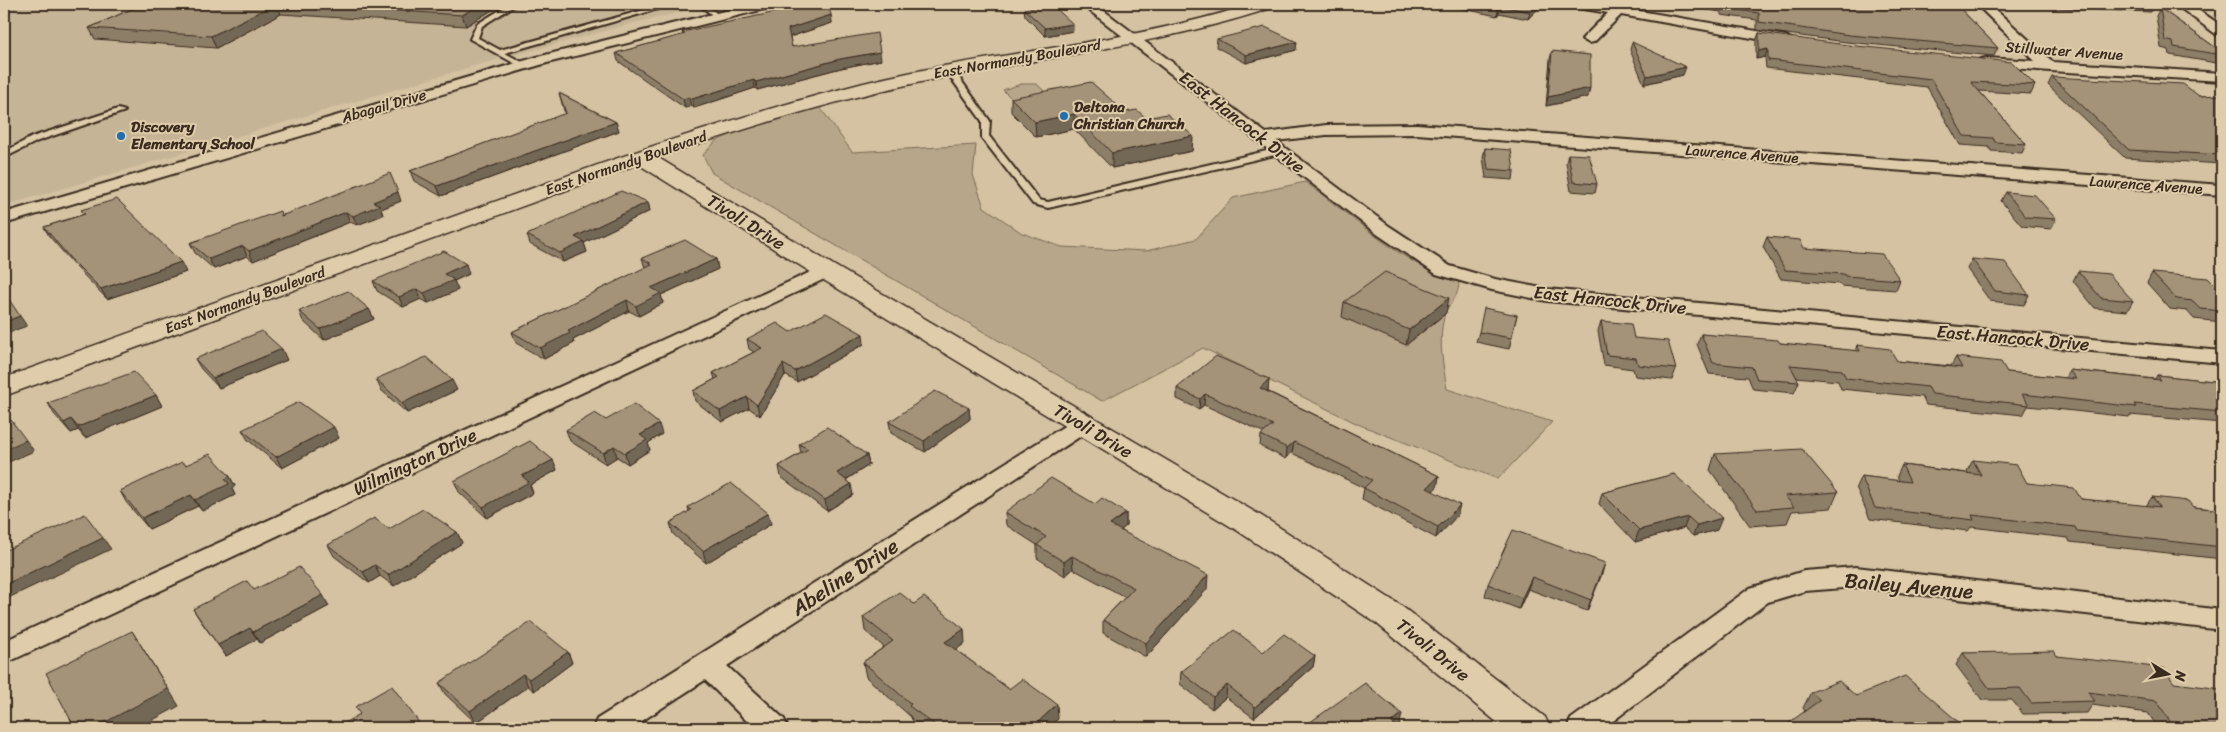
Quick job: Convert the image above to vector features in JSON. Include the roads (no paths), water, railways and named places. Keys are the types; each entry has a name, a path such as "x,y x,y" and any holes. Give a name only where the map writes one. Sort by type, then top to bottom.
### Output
{"street":[{"name":"Abagail Drive","path":"4,219 521,66 607,42 768,4"},
{"name":"East Hancock Drive","path":"1087,4 1383,230 1443,270 1492,284 1546,295 2222,358"},
{"name":"East Normandy Boulevard","path":"4,388 640,156 827,99 950,71 1132,38 1225,18 1268,4"},
{"path":"1578,4 1797,42"},
{"path":"1982,4 2050,66"},
{"path":"2181,4 2222,32"},
{"path":"1590,40 1617,12"},
{"name":"Stillwater Avenue","path":"1975,61 2222,78"},
{"name":"Lawrence Avenue","path":"1262,138 1326,130 1417,129 2222,190"},
{"name":"Tivoli Drive","path":"640,156 826,271 1249,523 1388,614 1531,728"},
{"name":"Wilmington Drive","path":"4,653 826,271"},
{"name":"Abeline Drive","path":"608,728 1082,425"},
{"name":"Bailey Avenue","path":"1582,728 1759,595 1804,581 1856,577 2222,620"},
{"path":"707,665 773,728"}],"lane":[{"path":"514,4 479,25 474,40 521,66"},
{"path":"498,53 672,4"},
{"path":"701,4 717,16"},
{"path":"950,71 986,121 985,136 1036,202 1041,205 1048,205 1279,151"},
{"path":"4,155 35,139 121,111"}],"place":[{"name":"Deltona Christian Church","path":"1064,116"},
{"name":"Discovery Elementary School","path":"121,136"}]}
